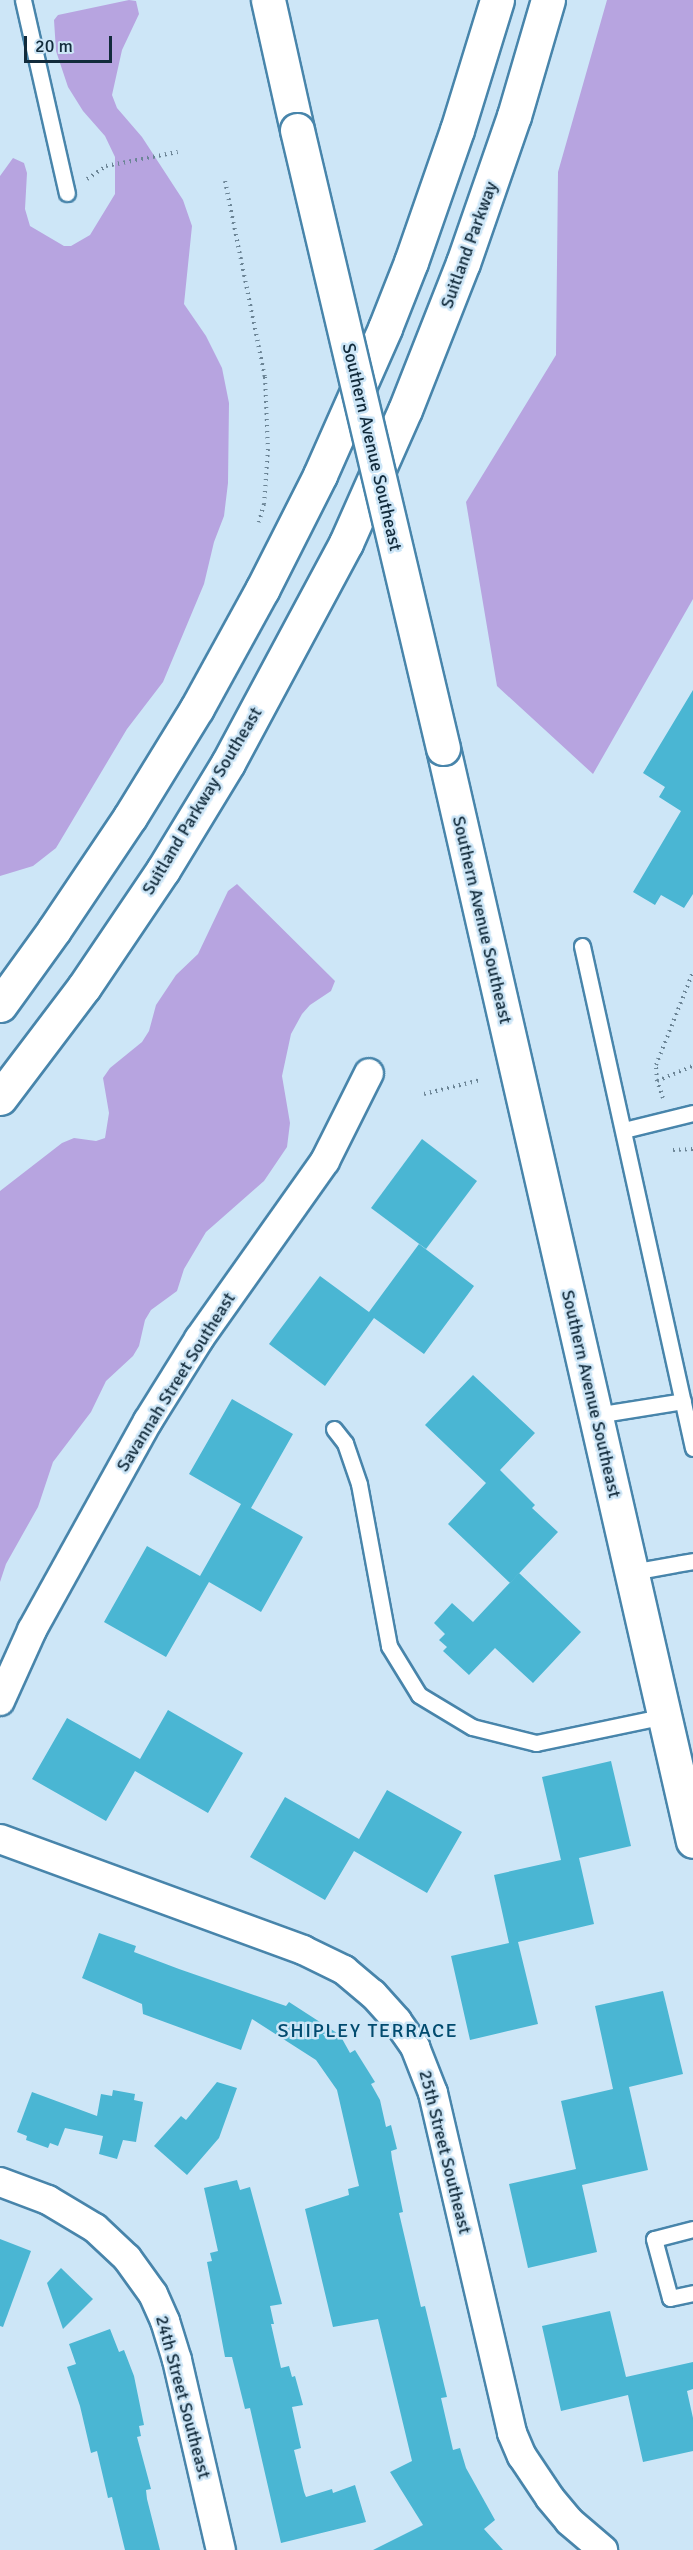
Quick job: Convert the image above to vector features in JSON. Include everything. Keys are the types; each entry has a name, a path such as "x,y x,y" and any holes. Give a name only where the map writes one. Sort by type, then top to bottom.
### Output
{"main road":[{"name":"Southern Avenue Southeast","path":"268,0 443,748 693,1840"},
{"path":"0,1005 124,827 197,708 288,539 385,328 435,197 497,0"},
{"name":"Suitland Parkway","path":"373,484 434,338 489,193 548,0"},
{"name":"Suitland Parkway Southeast","path":"0,1098 84,987 199,811 292,647 373,484"}],"street":[{"name":"Savannah Street Southeast","path":"0,1701 32,1630 148,1421 199,1339 325,1161 369,1073"},
{"name":"25th Street Southeast","path":"0,1839 303,1950 344,1970 373,1995 397,2021 415,2048 433,2093 512,2433 522,2456 550,2498 574,2526 603,2550"},
{"name":"24th Street Southeast","path":"0,2182 48,2200 95,2228 127,2258 153,2294 168,2327 177,2360 221,2550"}],"lane":[{"path":"22,0 67,193"},
{"path":"582,946 693,1448"},
{"path":"624,1130 693,1113"},
{"path":"596,1415 683,1401"},
{"path":"334,1428 345,1443 359,1484 389,1646 419,1695 472,1727 536,1743 665,1716"},
{"path":"632,1572 693,1561"},
{"path":"693,2229 654,2239 670,2298 693,2293"}],"path":[{"path":"67,193 106,166 178,152"},
{"path":"225,181 265,377 268,449 264,504 258,527"},
{"path":"666,1119 665,1103 657,1081 657,1065 693,972"},
{"path":"657,1081 693,1066"},
{"path":"424,1094 480,1080"},
{"path":"673,1149 693,1149"}],"shaded area":[{"path":"129,0 136,1 139,14 122,50 112,95 117,108 142,137 183,200 192,226 184,304 206,336 222,368 229,403 228,483 224,516 214,542 204,584 163,682 127,729 56,848 33,866 0,876 0,176 13,158 24,163 27,173 25,209 30,226 64,246 71,246 90,235 115,194 115,157 105,136 83,111 68,87 56,51 54,20 58,15"},
{"path":"607,0 693,0 693,599 593,774 497,686 466,502 556,355 558,172"},
{"path":"237,884 335,981 331,991 310,1005 302,1014 291,1034 282,1076 290,1123 287,1147 264,1181 206,1232 184,1269 177,1291 151,1310 145,1320 139,1346 133,1356 106,1381 91,1412 53,1462 38,1507 6,1564 0,1582 0,1191 62,1143 74,1138 96,1141 105,1138 109,1113 103,1078 110,1068 142,1042 149,1031 156,1005 176,975 198,954 228,891"}],"building":[{"path":"693,690 693,894 684,908 661,895 655,905 633,892 681,811 659,797 665,787 643,773"},
{"path":"422,1139 477,1181 426,1249 371,1208"},
{"path":"419,1244 474,1286 424,1354 374,1318 325,1386 269,1344 320,1276 369,1312"},
{"path":"473,1375 535,1433 500,1470 535,1505 532,1508 558,1532 510,1583 448,1524 486,1483 425,1425"},
{"path":"232,1399 293,1434 251,1508 303,1537 261,1612 209,1582 166,1657 104,1622 147,1546 200,1576 241,1504 189,1474"},
{"path":"519,1573 581,1632 533,1683 495,1648 469,1675 443,1651 447,1647 439,1640 445,1634 434,1623 452,1603 473,1622"},
{"path":"168,1710 243,1753 208,1813 135,1771 106,1821 32,1779 67,1718 140,1759"},
{"path":"611,1761 631,1846 579,1858 594,1924 518,1942 538,2024 470,2040 451,1956 509,1943 494,1875 561,1860 542,1777"},
{"path":"387,1790 462,1832 427,1893 354,1851 325,1900 250,1857 285,1797 359,1839"},
{"path":"99,1933 136,1946 134,1952 179,1969 286,2006 289,2002 340,2035 350,2053 355,2050 375,2082 371,2084 380,2100 386,2127 391,2125 397,2149 391,2151 403,2212 399,2213 421,2307 425,2306 447,2397 441,2398 453,2450 460,2448 466,2468 495,2520 484,2529 503,2550 373,2550 423,2525 390,2472 412,2461 378,2319 333,2327 305,2209 349,2195 348,2189 359,2186 337,2090 316,2060 252,2019 241,2050 143,2014 142,2004 82,1978"},
{"path":"663,1991 683,2074 629,2087 648,2170 582,2185 597,2252 528,2268 509,2184 576,2169 561,2101 613,2089 595,2006"},
{"path":"217,2082 237,2088 219,2138 187,2175 154,2146 181,2116 186,2120"},
{"path":"113,2090 135,2094 134,2100 143,2102 136,2142 123,2140 117,2159 99,2154 103,2136 65,2128 58,2146 50,2143 48,2148 26,2140 27,2136 17,2132 32,2092 97,2116 101,2094 112,2096"},
{"path":"237,2180 240,2190 250,2187 282,2304 270,2306 274,2324 271,2324 281,2368 289,2366 292,2377 295,2376 303,2405 292,2407 301,2448 294,2450 304,2492 306,2497 332,2489 333,2493 355,2485 366,2522 281,2543 250,2408 245,2409 232,2357 225,2357 207,2262 212,2261 210,2253 218,2251 204,2188"},
{"path":"0,2239 31,2251 3,2327 0,2326"},
{"path":"61,2268 93,2299 63,2329 47,2283"},
{"path":"610,2311 626,2377 693,2362 693,2389 687,2391 693,2418 693,2451 643,2462 628,2395 561,2411 542,2326"},
{"path":"110,2329 119,2352 124,2350 134,2376 144,2425 139,2426 141,2436 137,2437 151,2489 146,2490 147,2499 160,2550 125,2550 112,2497 108,2498 97,2451 91,2453 80,2406 67,2367 76,2364 69,2344"}],"district":[{"name":"SHIPLEY TERRACE","path":"368,2030"}]}
